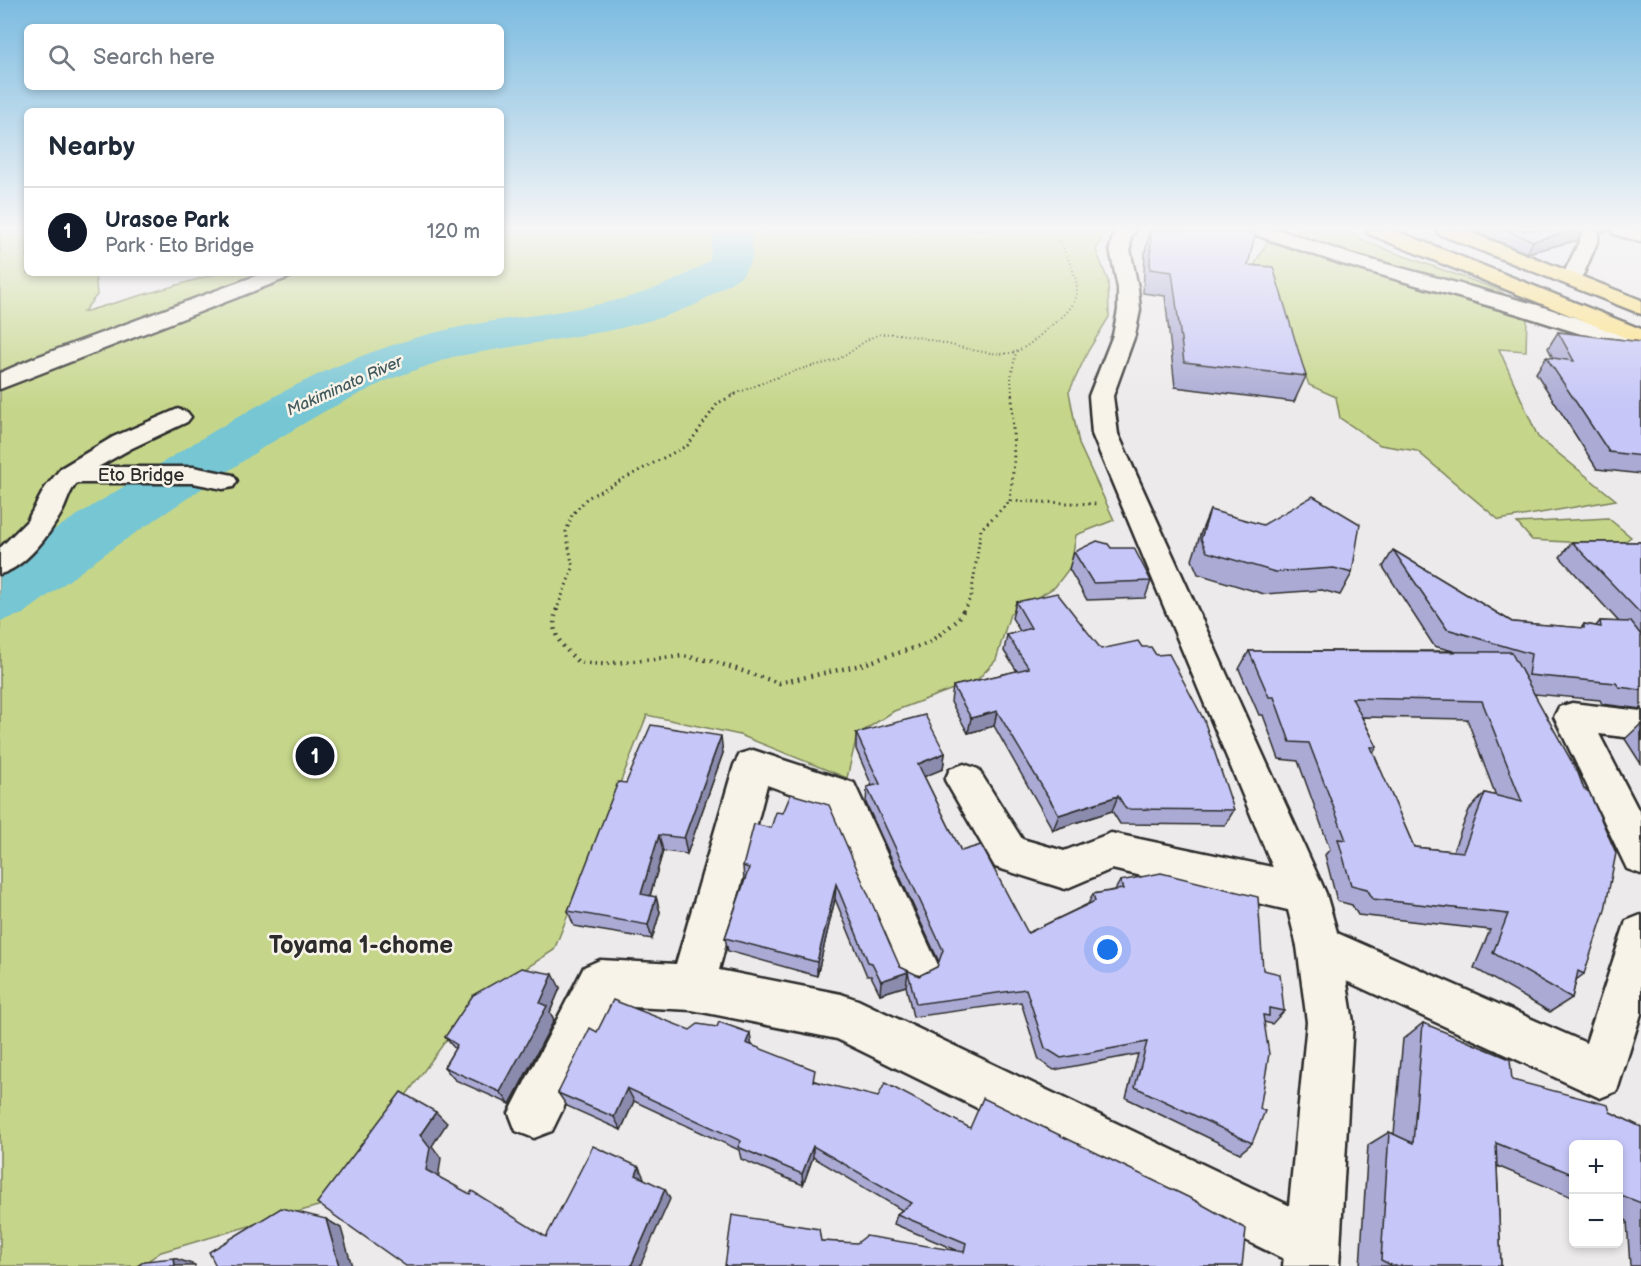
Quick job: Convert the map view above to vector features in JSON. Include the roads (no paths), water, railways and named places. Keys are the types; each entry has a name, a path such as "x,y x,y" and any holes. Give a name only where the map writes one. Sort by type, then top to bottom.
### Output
{"highway":[{"path":"1522,289 1641,337"},
{"path":"1560,289 1641,321"},
{"path":"1592,289 1641,309"}],"street":[{"path":"0,382 42,363 240,289"},
{"path":"534,1113 600,983 692,987 841,1017 1312,1256 1330,1022 1319,946 1305,894 1105,434 1101,396 1124,335 1129,310 1128,289"},
{"path":"1456,289 1564,320 1641,346"},
{"path":"0,564 29,540 48,510 54,494 79,475 97,457 178,417"},
{"name":"Eto Bridge","path":"79,475 193,476 223,481"},
{"path":"1641,725 1572,717 1641,856"},
{"path":"692,987 753,765 840,795 916,965"},
{"path":"964,780 1009,854 1065,870 1111,851 1305,894"},
{"path":"1319,946 1600,1074 1641,936"}],"waterway":[{"name":"Makiminato River","path":"0,598 91,534 214,455 338,384 404,357 439,346 613,316 647,307 690,289"}],"place":[{"name":"Urasoe Park","path":"315,756"}],"district":[{"name":"Toyama 1-chome","path":"361,945"}]}
